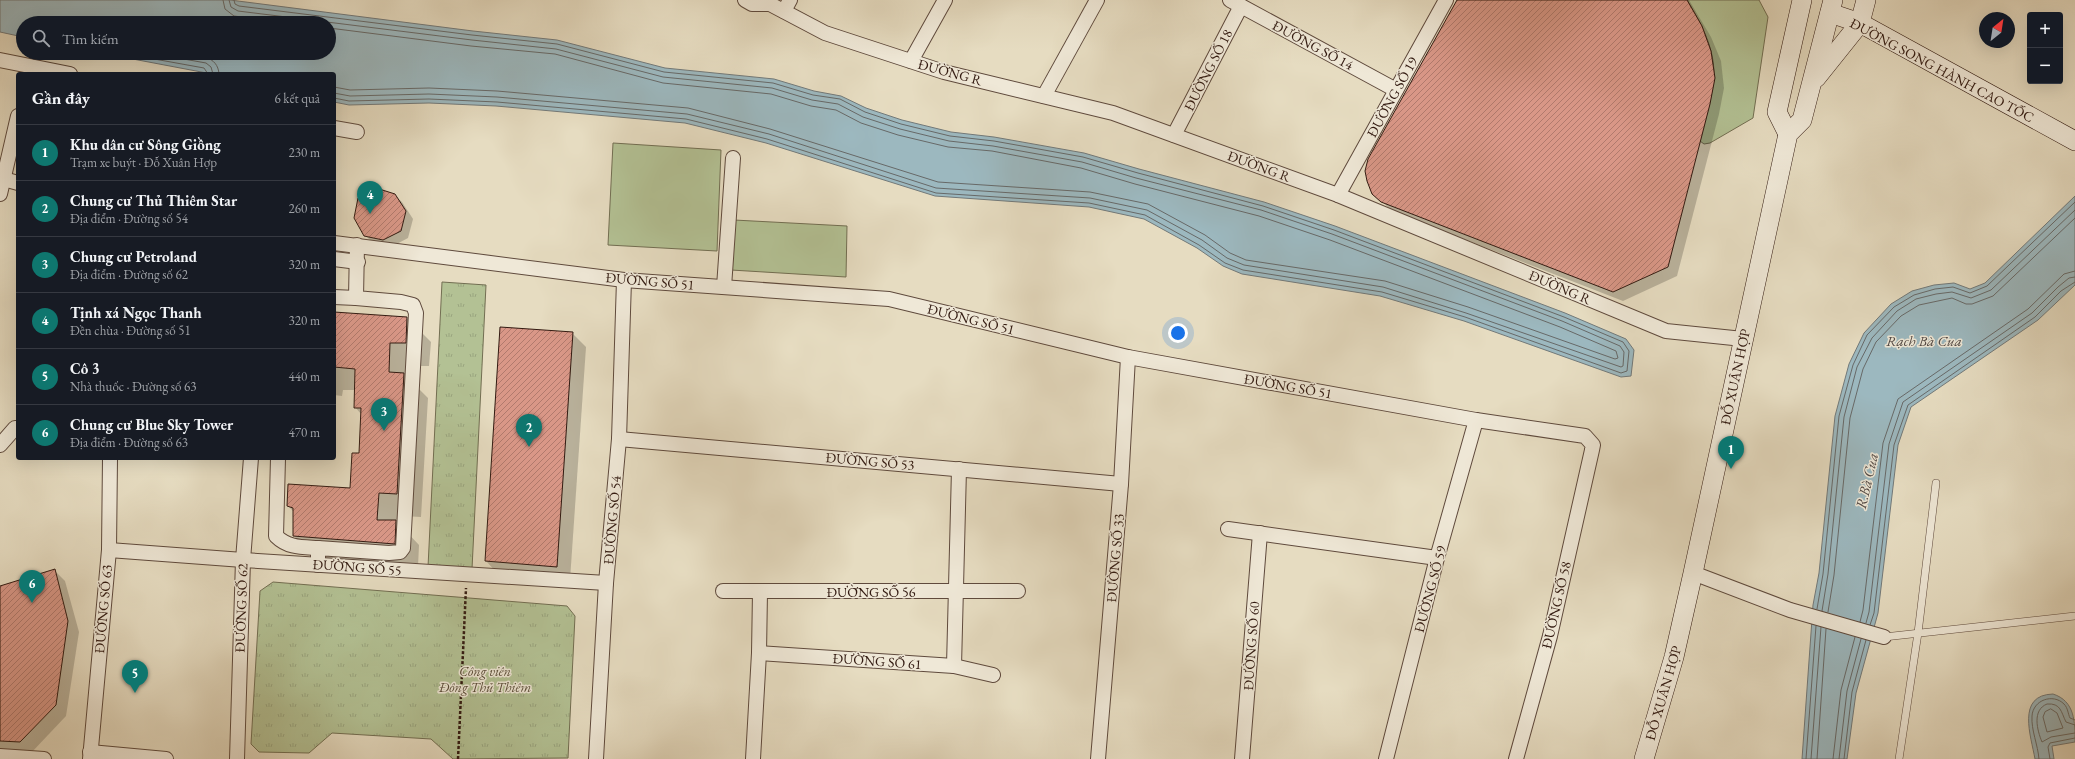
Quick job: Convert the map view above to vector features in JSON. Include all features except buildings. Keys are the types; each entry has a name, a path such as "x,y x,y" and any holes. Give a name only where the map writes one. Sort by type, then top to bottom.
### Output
{"main road":[{"path":"1786,0 1800,7 1777,112 1788,134 1802,120 1813,82 1831,6"},
{"path":"1813,82 1860,23 1866,0"},
{"name":"ĐƯỜNG SONG HÀNH CAO TỐC","path":"1831,6 2075,141"},
{"name":"ĐỖ XUÂN HỢP","path":"1644,759 1674,657 1788,134"}],"street":[{"path":"745,0 752,4 770,2"},
{"path":"911,61 945,0"},
{"path":"1044,96 1097,0"},
{"name":"ĐƯỜNG SỐ 19","path":"1338,195 1446,0"},
{"name":"ĐƯỜNG R","path":"770,2 787,6 825,33 944,72 1113,113 1338,195 1666,331 1743,339"},
{"name":"ĐƯỜNG SỐ 14","path":"1236,3 1396,90"},
{"name":"ĐƯỜNG SỐ 18","path":"1174,135 1236,3"},
{"path":"0,60 29,70 50,72"},
{"path":"0,194 1,179 16,123"},
{"path":"336,128 357,132"},
{"path":"724,287 733,158"},
{"path":"1,179 16,183"},
{"name":"ĐƯỜNG SỐ 51","path":"336,243 624,280 888,299 1128,357 1476,420 1586,436 1593,445 1592,450"},
{"path":"356,298 358,262 357,245"},
{"path":"336,259 358,262"},
{"name":"ĐƯỜNG SỐ 54","path":"596,759 606,583 619,439 624,280"},
{"path":"278,460 276,536 284,544 299,547 389,553 400,552 403,548 416,313 413,305 401,302 336,297"},
{"name":"ĐƯỜNG SỐ 33","path":"1098,759 1121,484 1128,357"},
{"name":"ĐƯỜNG SỐ 59","path":"1386,759 1437,558 1476,420"},
{"path":"0,444 16,428"},
{"name":"ĐƯỜNG SỐ 53","path":"619,439 1121,484"},
{"name":"ĐƯỜNG SỐ 58","path":"1516,759 1550,636 1592,450"},
{"name":"ĐƯỜNG SỐ 63","path":"90,756 109,550 110,460"},
{"name":"ĐƯỜNG SỐ 62","path":"237,759 243,560 250,460"},
{"path":"954,666 959,469"},
{"path":"1228,529 1437,558"},
{"name":"ĐƯỜNG SỐ 60","path":"1242,759 1260,533"},
{"path":"318,548 318,564"},
{"name":"ĐƯỜNG SỐ 55","path":"109,550 606,583"},
{"path":"1693,573 1790,610 1884,637"},
{"name":"ĐƯỜNG SỐ 56","path":"723,591 1018,591"},
{"path":"753,759 759,653 760,592"},
{"name":"ĐƯỜNG SỐ 61","path":"759,653 954,666 993,675"},
{"path":"0,756 44,759"},
{"path":"90,756 166,759"}],"lane":[{"path":"1899,759 1918,633 1936,483"},
{"path":"1884,637 2075,616"}],"path":[{"path":"458,759 467,574"}],"green space":[{"path":"1687,0 1759,0 1768,17 1753,118 1710,143 1704,144 1700,141 1714,81 1712,54 1706,36"},
{"path":"613,143 721,150 717,251 608,245"},
{"path":"734,220 847,226 846,277 731,270"},
{"path":"442,282 486,285 472,569 428,567"},
{"name":"Công viên Đông Thủ Thiêm","path":"273,582 567,606 575,616 568,758 453,759 431,739 332,733 309,753 259,752 251,744 260,591"}],"water":[{"path":"0,0 230,0 473,31 557,40 665,68 774,79 814,91 841,96 866,108 902,120 951,132 994,137 1084,153 1264,202 1335,226 1565,313 1626,339 1634,350 1631,376 1621,377 1464,321 1380,296 1242,274 1223,266 1197,248 1144,219 1089,207 935,196 766,143 685,123 496,106 429,103 349,105 336,102 336,72 201,72 138,60 336,60 336,16 16,16 16,35 0,32"},
{"name":"Rạch Bà Cua","path":"2075,196 2075,285 2038,320 1911,407 1898,445 1878,613 1856,693 1847,759 1802,759 1813,605 1819,573 1835,416 1849,364 1864,333 1891,304 1912,291 1934,285 1954,283 1970,289 1985,283"},
{"path":"2053,694 2060,697 2070,707 2075,727 2075,742 2052,746 2054,759 2035,759 2029,729 2030,709 2034,701 2041,696"}],"place":[{"name":"Tịnh xá Ngọc Thanh","path":"370,214"},
{"name":"Chung cư Petroland","path":"384,431"},
{"name":"Chung cư Thủ Thiêm Star","path":"529,447"},
{"name":"Khu dân cư Sông Giồng","path":"1731,469"},
{"name":"Chung cư Blue Sky Tower","path":"32,603"},
{"name":"Cô 3","path":"135,693"}],"water label":[{"name":"R.Bà Cua","path":"1867,481"}]}
